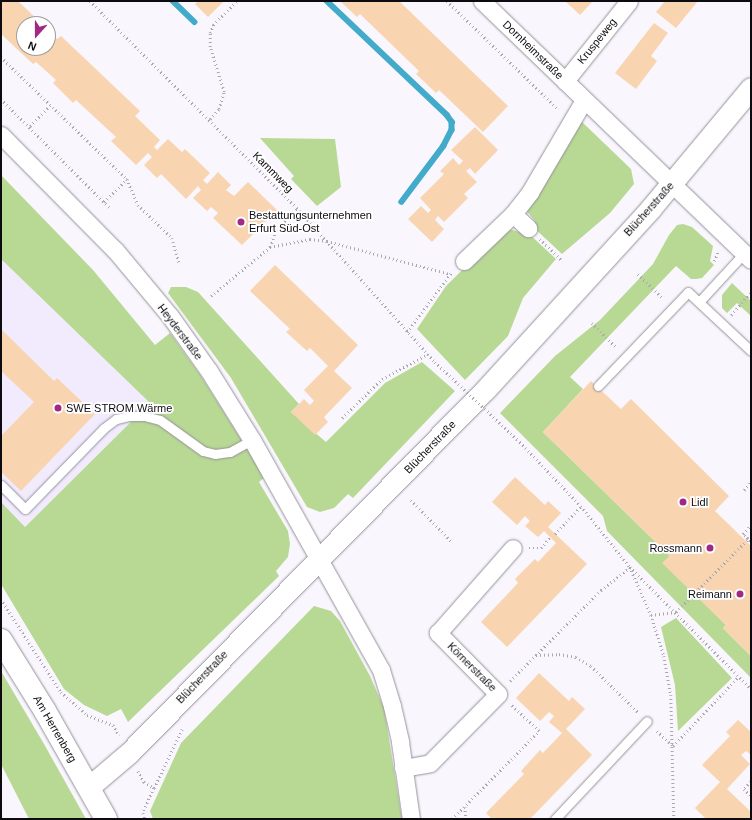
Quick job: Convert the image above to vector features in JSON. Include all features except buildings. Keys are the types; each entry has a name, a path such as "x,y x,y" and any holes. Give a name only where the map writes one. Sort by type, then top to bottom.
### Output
{"main road":[{"name":"Am Herrenberg","path":"1,640 89,787 106,819"}],"street":[{"name":"Dornheimstraße","path":"482,1 748,256"},
{"name":"Kruspeweg","path":"564,81 629,1"},
{"name":"Blücherstraße","path":"89,787 129,753 485,390 672,183 751,88"},
{"path":"464,260 513,214 547,168 571,121 584,100"},
{"name":"Heyderstraße","path":"1,134 115,250 170,316 209,371 252,440 320,559"},
{"path":"513,214 528,228"},
{"name":"Körnerstraße","path":"403,768 430,763 498,694 438,633 514,548"},
{"path":"320,559 380,670 392,706 411,819"}],"lane":[{"path":"699,302 748,256"},
{"path":"598,386 688,292 751,351"},
{"path":"1,485 24,509 104,428 116,419 129,416 144,416 160,420 203,451 215,454 230,452 252,440"},
{"path":"555,819 647,721"}],"path":[{"name":"Kammweg","path":"90,1 210,119 297,208 435,362 520,442 581,506 630,567"},
{"path":"210,119 219,109 224,92 210,47 210,33 214,25 237,1"},
{"path":"447,1 571,121"},
{"path":"1,57 127,179 138,205 172,238 179,263"},
{"path":"1,99 30,126 110,208"},
{"path":"30,126 51,104"},
{"path":"104,202 127,179"},
{"path":"270,248 276,230 297,208"},
{"path":"528,228 563,261"},
{"path":"211,296 270,248 310,239 327,241 450,274"},
{"path":"638,274 673,307"},
{"path":"407,332 442,282"},
{"path":"722,324 751,292"},
{"path":"592,323 626,356"},
{"path":"342,418 382,379 428,354"},
{"path":"744,490 751,482"},
{"path":"411,500 452,542"},
{"path":"555,534 581,506"},
{"path":"651,615 676,612 748,539 743,534 751,526"},
{"path":"751,526 743,534 751,542"},
{"path":"514,548 541,548 550,537"},
{"path":"630,567 751,689"},
{"path":"630,567 651,615 664,656 671,694 674,819"},
{"path":"452,819 539,731 498,694 601,590 630,567"},
{"path":"1,599 61,692 87,715 113,725 144,782 154,788"},
{"path":"536,655 565,655 576,657 591,666 673,746"},
{"path":"673,746 738,677"},
{"path":"145,819 143,813 185,724"},
{"path":"751,782 744,789 751,796"},
{"path":"465,806 466,819"}],"shaded area":[{"path":"1,259 150,403 25,527 1,502"}],"green space":[{"path":"581,121 631,169 634,184 610,213 562,254 531,225 535,221 524,208"},
{"path":"260,138 335,139 341,187 317,206 291,179 294,176"},
{"path":"1,175 93,270 155,345 170,333 201,376 265,477 259,482 288,531 290,544 288,557 276,571 279,576 128,722 121,709 107,716 84,705 64,689 1,584 1,502 25,527 150,403 1,259"},
{"path":"683,224 692,227 713,246 710,261 714,265 702,278 696,279 691,279 676,266 570,377 583,389 543,432 670,556 663,563 726,625 723,628 751,656 751,678 607,531 603,516 500,413 555,356 600,320 653,264 669,235 677,225"},
{"path":"509,229 523,233 526,231 556,259 523,298 508,336 465,380 417,329 446,286 502,231"},
{"path":"732,283 751,301 751,316 737,303 727,313 722,308 722,295"},
{"path":"171,287 186,287 198,292 299,404 291,412 326,442 385,383 422,362 455,391 353,498 348,494 334,508 320,512 307,507 231,378 168,293"},
{"path":"314,606 331,611 340,621 370,676 384,708 402,819 153,819 150,811 181,743"},
{"path":"676,618 732,678 678,731 675,685 661,627"},
{"path":"1,671 86,819 29,819 1,764"}],"waterway":[{"path":"173,1 195,22"},
{"path":"327,1 447,115 452,122 452,130 444,146 402,202"}],"place":[{"name":"Bestattungsunternehmen Erfurt Süd-Ost","path":"241,222"},
{"name":"SWE STROM Wärme","path":"58,408"},
{"name":"Lidl","path":"683,502"},
{"name":"Rossmann","path":"710,548"},
{"name":"Reimann","path":"740,594"}]}
